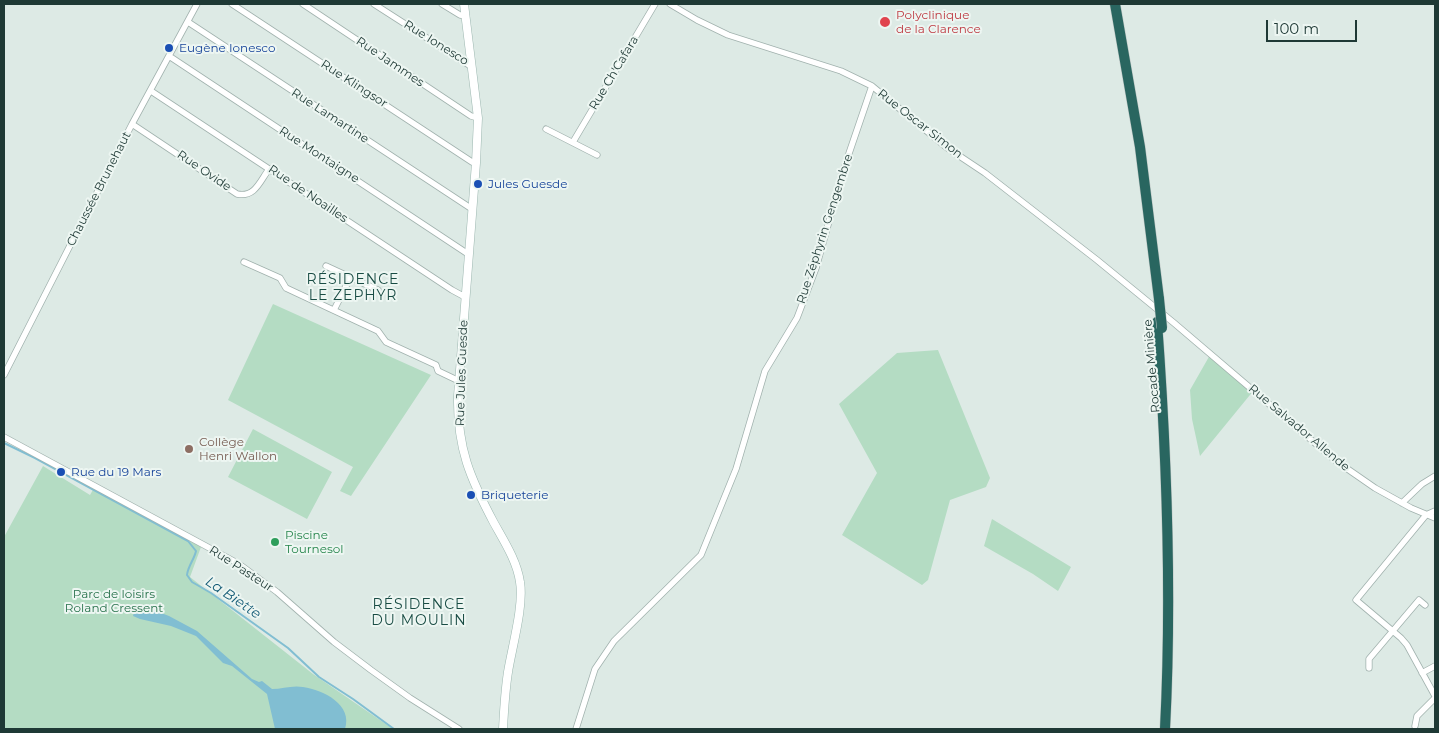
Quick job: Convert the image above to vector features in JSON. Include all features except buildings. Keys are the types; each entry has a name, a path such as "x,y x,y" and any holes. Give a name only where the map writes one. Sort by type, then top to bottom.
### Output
{"highway":[{"name":"Rocade Minière","path":"1111,4 1130,111 1157,298"},
{"name":"Rocade Minière","path":"1115,4 1140,147 1159,325 1168,535 1169,608 1165,729"},
{"name":"Rocade Minière","path":"1159,325 1171,451 1174,525 1174,642 1171,729"}],"main road":[{"name":"Rue Jules Guesde","path":"464,4 478,118 459,381 458,428 465,460 475,486 512,556 521,584 519,614 508,673 502,729"}],"street":[{"name":"Chaussée Brunehaut","path":"4,375 132,124 197,4"},
{"name":"Rue Klingsor","path":"232,4 464,157 476,163"},
{"name":"Rue Jammes","path":"303,4 478,118"},
{"name":"Rue Ionesco","path":"374,4 472,66"},
{"path":"442,4 460,15 466,16"},
{"name":"Rue Ch'Cafara","path":"573,142 655,4"},
{"name":"Rue Oscar Simon","path":"670,4 728,35 841,71 872,86 946,147 985,173 1174,323"},
{"name":"Rue Lamartine","path":"188,22 472,209"},
{"name":"Rue Montaigne","path":"169,56 468,254"},
{"name":"Rue Zéphyrin Gengembre","path":"576,729 595,669 614,641 701,555 736,469 765,371 797,318 816,268 843,171 872,86"},
{"name":"Rue de Noailles","path":"151,91 465,297"},
{"name":"Rue Ovide","path":"132,124 237,194 243,196 254,191 269,169"},
{"path":"546,129 597,155"},
{"path":"244,262 280,278 286,288 378,331 386,342 436,365 438,371 459,381"},
{"path":"326,266 378,290"},
{"path":"334,310 350,278"},
{"name":"Rue Salvador Allende","path":"1174,323 1336,461 1375,488 1435,518"},
{"name":"Rue Pasteur","path":"4,437 238,564 275,590 334,642 371,670 410,698 459,729"},
{"path":"1402,503 1422,484 1435,476"},
{"path":"1415,726 1417,716 1435,697 1407,645 1393,630 1356,600 1426,515 1435,511"},
{"path":"1369,668 1369,659 1419,600 1425,605"},
{"path":"1422,673 1435,666"}],"green space":[{"path":"273,304 431,375 351,496 340,491 353,467 228,400"},
{"path":"938,350 990,478 986,487 950,500 928,580 922,585 842,535 877,473 839,404 897,353"},
{"path":"1210,355 1254,390 1200,456 1192,419 1190,390"},
{"path":"253,429 332,472 307,519 228,477"},
{"name":"Parc de loisirs Roland Cressent","path":"43,466 90,495 94,488 201,547 190,577 313,674 393,729 4,729 4,537"},
{"path":"992,519 1071,567 1058,591 1033,574 984,546"}],"water":[{"path":"136,606 143,606 169,616 197,631 252,679 259,682 262,681 272,689 299,687 320,691 328,695 341,706 345,713 345,729 275,729 267,694 232,666 223,663 196,636 171,626 133,616"}],"waterway":[{"name":"La Biette","path":"4,443 188,541 196,551 187,575 192,582 211,593 288,648 319,677 394,729"}],"place":[{"name":"Polyclinique de la Clarence","path":"885,22"},
{"name":"Eugène Ionesco","path":"169,48"},
{"name":"Jules Guesde","path":"478,184"},
{"name":"Collège Henri Wallon","path":"189,449"},
{"name":"Rue du 19 Mars","path":"61,472"},
{"name":"Briqueterie","path":"471,495"},
{"name":"Piscine Tournesol","path":"275,542"}],"district":[{"name":"RÉSIDENCE LE ZEPHYR","path":"353,288"},
{"name":"RÉSIDENCE DU MOULIN","path":"419,614"}]}
